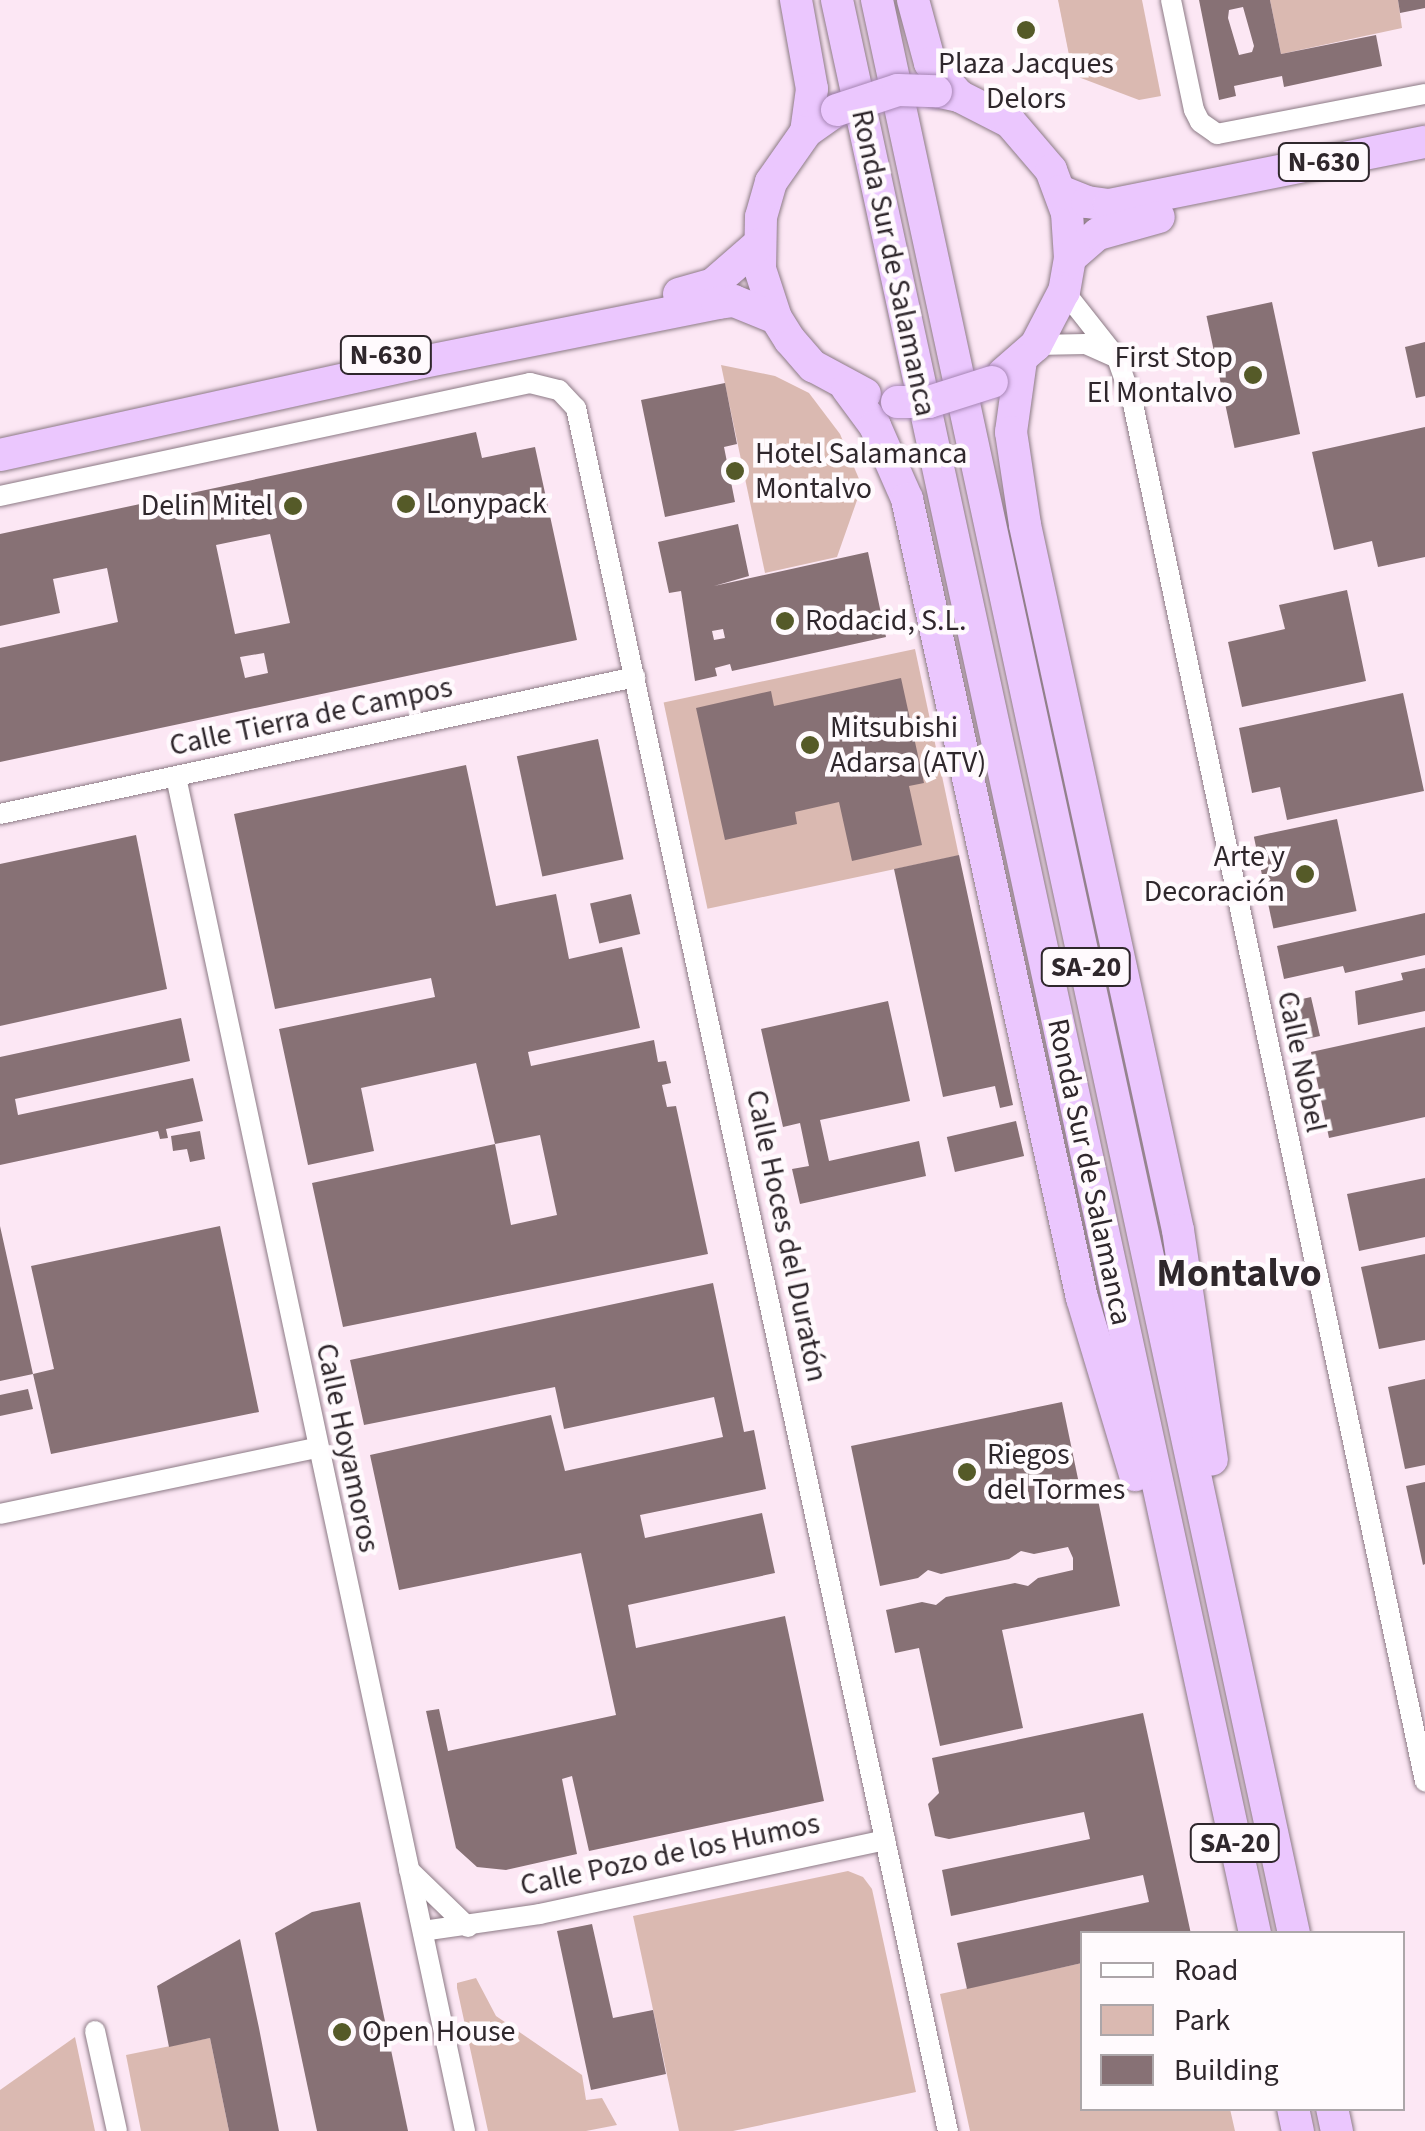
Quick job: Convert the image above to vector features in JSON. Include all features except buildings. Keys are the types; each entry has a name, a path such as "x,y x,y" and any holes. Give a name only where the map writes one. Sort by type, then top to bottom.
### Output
{"highway":[{"path":"796,0 812,89 806,132"},
{"name":"Ronda Sur de Salamanca","path":"837,0 1254,1931"},
{"name":"Ronda Sur de Salamanca","path":"877,0 1293,1931"},
{"path":"913,0 930,63 948,93"},
{"path":"1028,352 992,382 930,402 898,402 847,388 814,366 776,318 765,293 758,245 772,182 806,132 837,110 898,90 948,93 1010,122 1031,142 1060,191 1070,258 1064,291 1028,352 1011,432 1020,492 1192,1304 1251,1736"},
{"name":"N-630","path":"1060,191 1088,202 1110,205 1425,142"},
{"name":"N-630","path":"1070,258 1098,234 1122,224 1425,160"},
{"name":"N-630","path":"0,433 702,289 735,268 758,245"},
{"name":"N-630","path":"0,455 413,364 717,303 734,302 776,318"},
{"path":"847,388 875,426 908,499 1082,1298 1149,1518 1166,1598 1215,1752"}],"street":[{"path":"1171,0 1194,110 1210,130 1228,133 1425,94"},
{"name":"Calle Nobel","path":"1064,291 1116,358 1133,404 1419,1718 1425,1781"},
{"path":"1028,352 1086,344 1116,358"},
{"name":"Calle Hoces del Duratón","path":"0,496 530,383 559,390 580,416 948,2131"},
{"name":"Calle Tierra de Campos","path":"0,814 636,677"},
{"name":"Calle Hoyamoros","path":"176,777 316,1448 465,2131"},
{"path":"0,1514 316,1448"},
{"name":"Calle Pozo de los Humos","path":"422,1932 468,1927 885,1840"},
{"path":"409,1870 468,1927"},
{"path":"95,2031 117,2131"}],"green space":[{"path":"1058,0 1142,0 1161,96 1139,100 1073,75"},
{"path":"1270,0 1398,0 1402,28 1281,54"},
{"path":"721,365 775,376 809,393 840,434 862,486 837,557 765,573"},
{"path":"915,649 959,855 707,909 664,702"},
{"path":"848,1871 863,1877 872,1889 916,2092 733,2131 679,2131 633,1916"},
{"path":"1080,1963 1080,2111 1230,2111 1235,2131 970,2131 940,1994"},
{"path":"476,1978 496,2016 582,2075 586,2100 602,2098 617,2125 586,2131 488,2131 457,1988 457,1983"},
{"path":"75,2037 95,2131 0,2131 0,2090"},
{"path":"210,2038 229,2131 141,2131 126,2055"}],"place":[{"name":"Plaza Jacques Delors","path":"1026,30"},
{"name":"First Stop El Montalvo","path":"1253,375"},
{"name":"Hotel Salamanca Montalvo","path":"735,471"},
{"name":"Lonypack","path":"406,504"},
{"name":"Delin Mitel","path":"293,506"},
{"name":"Rodacid, S.L.","path":"785,621"},
{"name":"Mitsubishi Adarsa (ATV)","path":"810,745"},
{"name":"Arte y Decoración","path":"1305,874"},
{"name":"Riegos del Tormes","path":"967,1472"},
{"name":"Open House","path":"342,2032"}],"district":[{"name":"Montalvo","path":"1239,1274"}]}
